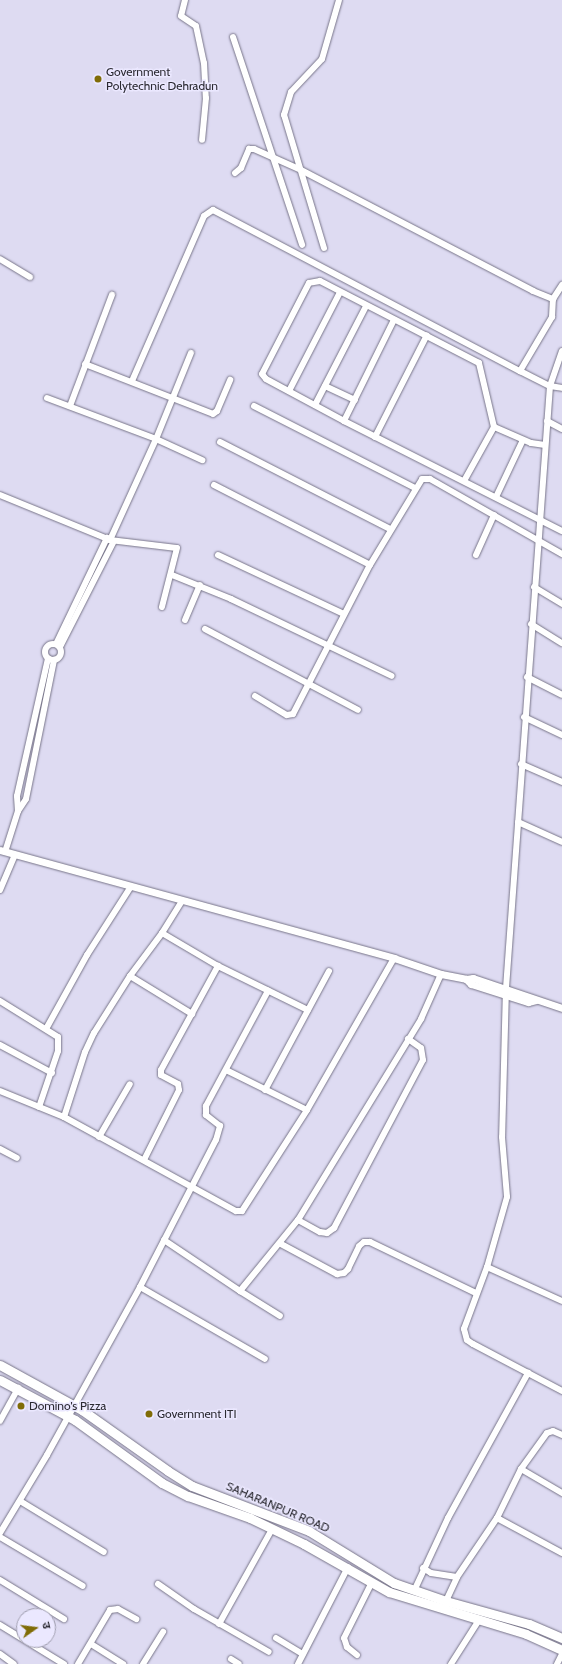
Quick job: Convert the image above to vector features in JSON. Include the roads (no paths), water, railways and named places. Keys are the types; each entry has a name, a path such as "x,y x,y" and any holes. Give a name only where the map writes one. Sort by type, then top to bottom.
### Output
{"main road":[{"name":"SAHARANPUR ROAD","path":"0,1365 74,1406 168,1472 192,1486 309,1531 394,1583 528,1629 562,1638"},
{"name":"SAHARANPUR ROAD","path":"0,1380 18,1388 68,1416 162,1483 272,1529 348,1567 372,1582 411,1600 479,1620 528,1629 562,1650"}],"street":[{"path":"185,0 181,16 196,26 204,63 206,98 202,140"},
{"path":"324,248 285,120 285,109 291,92 322,59 338,8 339,0"},
{"path":"233,37 302,245"},
{"path":"234,173 241,168 249,149 272,155 443,245 533,291 553,299"},
{"path":"132,381 204,216 213,210 520,371 550,386 562,388"},
{"path":"0,259 30,277"},
{"path":"464,481 494,427 481,365 427,335 366,306 320,280 311,282 263,370 263,377 375,437 496,497 540,518 562,531"},
{"path":"520,371 552,317 553,299 562,285"},
{"path":"289,391 340,292"},
{"path":"70,406 112,294"},
{"path":"315,405 366,306"},
{"path":"344,421 394,320"},
{"path":"375,437 427,335"},
{"path":"562,351 550,386 540,518 540,540 534,587 524,717 506,992 502,1137 506,1197 487,1267 465,1324 467,1340 562,1391"},
{"path":"51,659 61,655 58,646 110,540 156,439 191,353"},
{"path":"85,364 173,397 213,414 218,411 230,380"},
{"path":"325,386 355,400"},
{"path":"47,398 156,439 202,460"},
{"path":"254,406 415,488"},
{"path":"547,421 562,429"},
{"path":"494,427 523,440 546,445"},
{"path":"496,497 523,440"},
{"path":"220,442 390,530"},
{"path":"255,696 290,715 310,682 327,646 370,565 415,488 422,479 430,479 540,540 562,554"},
{"path":"214,485 370,565"},
{"path":"0,495 110,540 177,548 172,575 162,607"},
{"path":"476,555 494,515"},
{"path":"218,555 344,614"},
{"path":"172,575 200,585 392,676"},
{"path":"185,620 200,585"},
{"path":"534,587 562,604"},
{"path":"531,624 562,644"},
{"path":"205,629 310,682 358,710"},
{"path":"58,646 46,648 51,659 26,800 18,811 2,851 130,888 394,958 441,974 466,979 471,984 506,992 528,1002 536,1000 562,1008"},
{"path":"18,811 17,796 51,659"},
{"path":"527,677 562,695"},
{"path":"524,717 562,735"},
{"path":"521,764 562,782"},
{"path":"518,822 562,842"},
{"path":"0,890 15,855"},
{"path":"46,1029 88,955 130,888"},
{"path":"64,1117 85,1052 130,976 162,933 182,901"},
{"path":"162,933 218,966 308,1010"},
{"path":"0,1091 64,1117 236,1211 242,1211 307,1110 394,958"},
{"path":"144,1160 179,1090 178,1084 163,1077 160,1072 218,966"},
{"path":"265,1090 329,971"},
{"path":"240,1291 281,1244 298,1220 425,1012 441,974"},
{"path":"130,976 192,1014"},
{"path":"0,1533 74,1406 140,1287 192,1187 220,1130 219,1123 209,1118 205,1111 268,991"},
{"path":"0,1001 46,1029 59,1040 52,1073 40,1107"},
{"path":"298,1220 320,1232 329,1232 334,1228 423,1060 421,1048 408,1039"},
{"path":"0,1045 52,1073"},
{"path":"226,1070 307,1110"},
{"path":"99,1137 130,1084"},
{"path":"0,1149 17,1158"},
{"path":"164,1240 280,1316"},
{"path":"281,1244 337,1274 344,1273 348,1269 359,1246 364,1242 370,1242 476,1293"},
{"path":"487,1267 562,1301"},
{"path":"140,1287 265,1358"},
{"path":"414,1591 423,1568 476,1466 528,1374"},
{"path":"0,1421 18,1388"},
{"path":"446,1601 457,1577 497,1518 521,1469 547,1433 553,1432 562,1435"},
{"path":"521,1469 562,1492"},
{"path":"20,1501 104,1552"},
{"path":"497,1518 562,1553"},
{"path":"219,1624 272,1529"},
{"path":"0,1537 83,1586"},
{"path":"298,1664 348,1567"},
{"path":"423,1568 432,1573 457,1577"},
{"path":"0,1580 64,1619"},
{"path":"357,1655 347,1647 344,1638 372,1582"},
{"path":"158,1584 219,1624 269,1652"},
{"path":"78,1664 110,1610 118,1609 136,1619"},
{"path":"451,1664 479,1620"},
{"path":"0,1625 64,1664"},
{"path":"143,1664 163,1632"},
{"path":"276,1638 303,1654"},
{"path":"91,1644 123,1664"},
{"path":"0,1654 14,1664"},
{"path":"557,1664 562,1654"},
{"path":"231,1659 239,1664"}],"place":[{"name":"Government Polytechnic Dehradun","path":"98,79"},
{"name":"Domino's Pizza","path":"21,1406"},
{"name":"Government ITI","path":"149,1414"}]}
